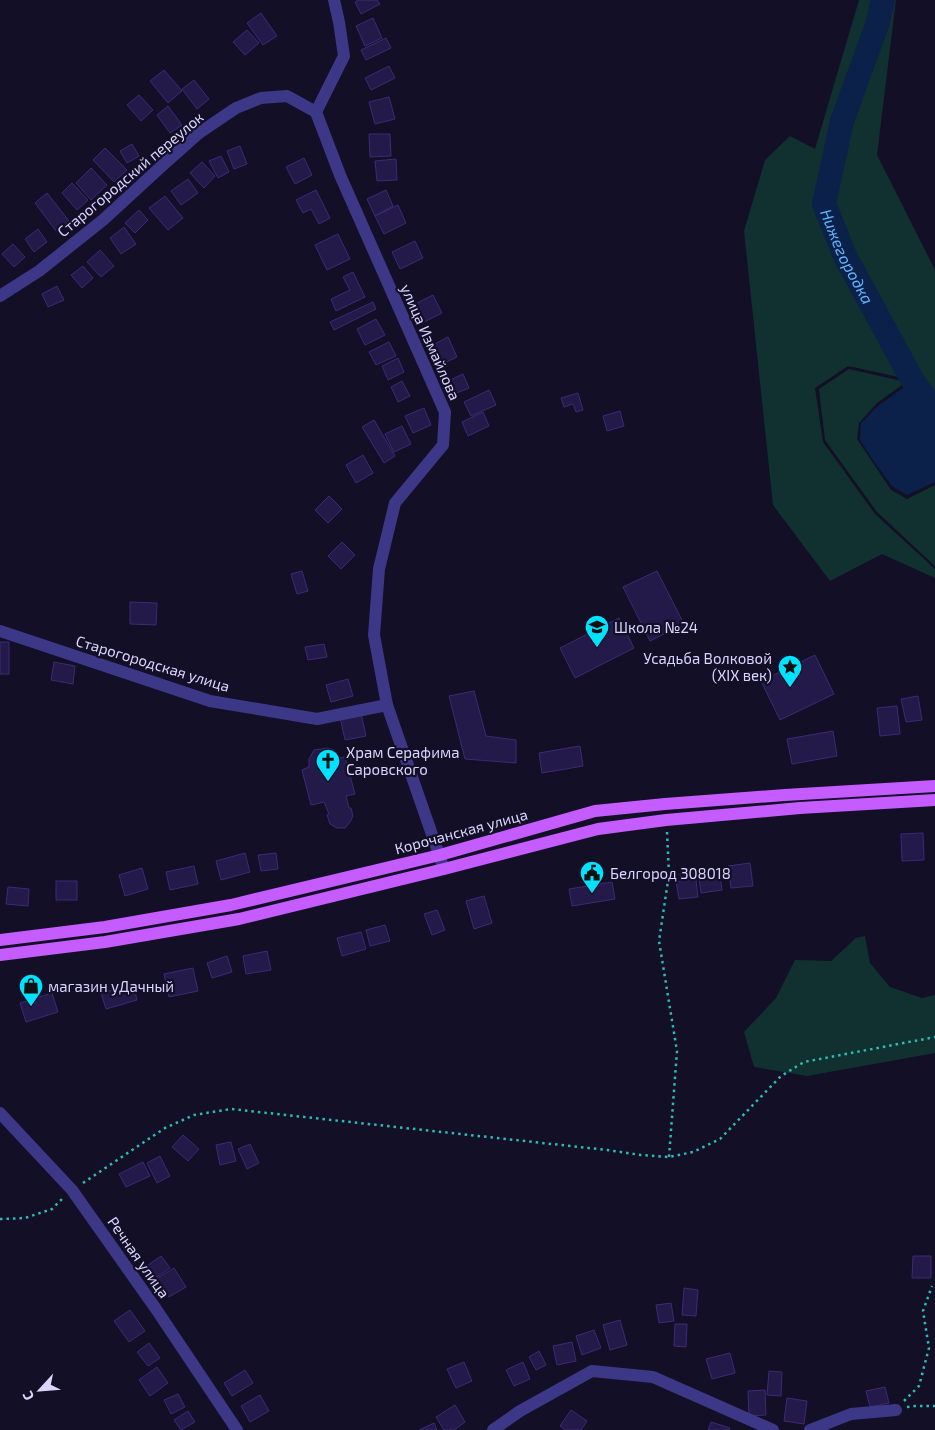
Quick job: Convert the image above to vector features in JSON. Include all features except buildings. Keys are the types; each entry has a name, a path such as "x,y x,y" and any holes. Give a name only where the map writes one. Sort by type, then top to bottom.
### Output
{"main road":[{"name":"Корочанская улица","path":"0,940 105,927 230,906 440,855 595,812 665,804 935,786"},
{"path":"0,955 105,942 240,919 444,869 598,828 800,808 935,800"}],"street":[{"path":"316,112 344,56 334,0"},
{"name":"Старогородский переулок","path":"0,296 38,271 103,220 199,133 236,108 261,98 287,96 316,112"},
{"name":"улица Измайлова","path":"316,112 340,175 445,412 443,445 395,503 379,569 374,635 387,705 444,869"},
{"name":"Старогородская улица","path":"0,631 210,701 317,719 387,705"},
{"name":"Речная улица","path":"0,1113 72,1190 156,1309 237,1430"},
{"path":"493,1430 520,1411 592,1372 653,1377 773,1430"},
{"path":"810,1430 851,1414 896,1410"}],"path":[{"path":"667,831 669,874 659,941 677,1051 669,1157"},
{"path":"0,1219 25,1218 52,1209 72,1190 165,1128 194,1115 231,1109 669,1157 693,1152 720,1139 781,1076 804,1062 935,1037"},
{"path":"896,1410 919,1386 929,1348 924,1311 932,1286"},
{"path":"915,1406 935,1406"}],"green space":[{"path":"859,0 880,0 874,23 840,119 821,204 842,257 908,379 848,366 815,388 823,442 875,514 935,569 935,578 882,554 830,581 773,505 744,231 765,160 790,136 815,149"},
{"path":"886,0 896,0 877,155 935,270 935,406 917,380 846,250 827,204 846,121 879,31"},
{"path":"849,369 906,382 877,403 859,423 857,439 891,490 907,499 935,485 935,566 877,512 825,440 819,389"},
{"path":"865,936 870,963 890,987 922,998 935,995 935,1053 807,1076 754,1067 744,1032 776,998 795,960 831,961 856,938"}],"water":[{"path":"913,381 935,412 935,482 907,495 892,486 860,440 861,423 879,405"}],"waterway":[{"name":"Нижегородка","path":"883,0 877,25 842,121 824,204 845,256 913,381 935,412"}],"place":[{"name":"Школа №24","path":"597,648"},
{"name":"Усадьба Волковой (XIX век)","path":"790,688"},
{"name":"Храм Серафима Саровского","path":"328,782"},
{"name":"Белгород 308018","path":"592,894"},
{"name":"магазин уДачный","path":"31,1007"}]}
